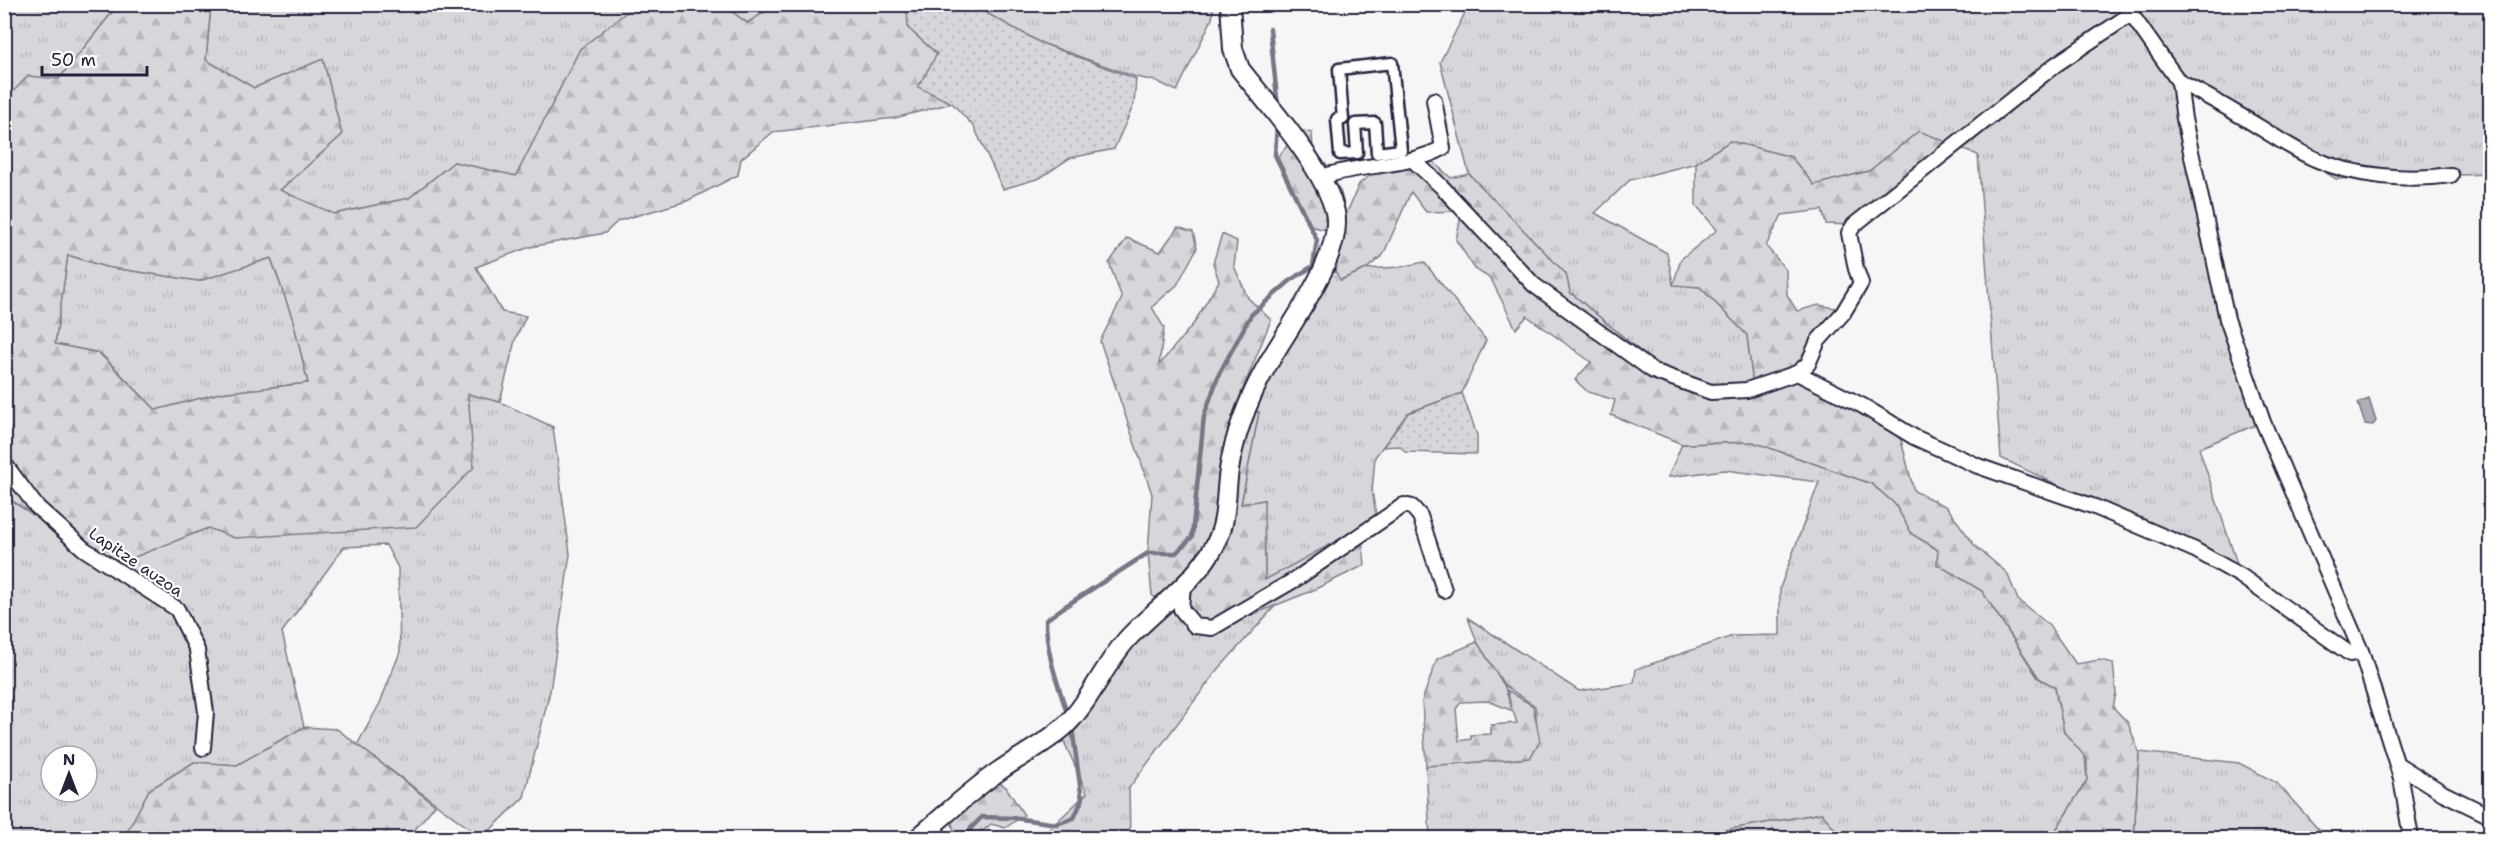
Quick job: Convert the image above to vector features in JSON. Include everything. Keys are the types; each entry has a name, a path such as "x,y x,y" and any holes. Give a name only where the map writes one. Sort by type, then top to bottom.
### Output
{"street":[{"path":"918,838 936,832 997,772 1065,727 1127,639 1193,575 1215,546 1224,523 1229,469 1243,419 1262,373 1310,296 1331,244 1336,229 1335,212 1322,177 1240,69 1233,49 1230,4"},
{"path":"1413,160 1441,186 1534,285 1653,371 1711,392 1747,390 1797,373 1808,364 1818,341 1843,313 1858,291 1861,283 1849,233 1854,225 2127,9 2179,82 2186,130 2227,319 2263,422 2361,651 2397,764 2410,838"},
{"path":"1392,63 1401,150 1377,153 1375,123 1355,124 1357,153 1340,154 1337,119 1343,119 1339,69 1392,63"},
{"path":"2179,82 2214,99 2313,159 2332,166 2396,175 2451,175"},
{"path":"1322,177 1343,169 1413,160 1443,148 1434,100"},
{"path":"1797,373 1863,406 1914,437 1978,466 2095,507 2194,550 2241,576 2350,654 2361,651"},
{"name":"Lapitze auzoa","path":"4,463 36,506 84,549 177,609 197,650 206,712 203,748"},
{"path":"1183,584 1181,609 1195,626 1212,628 1296,579 1404,505 1412,507 1420,516 1444,590"},
{"path":"2397,764 2443,794 2490,816"}],"green space":[{"path":"633,4 634,7 580,49 516,176 454,162 409,198 334,214 279,191 342,135 323,59 254,88 206,60 211,5"},
{"path":"5,5 118,5 59,79 28,77 5,104"},
{"path":"118,5 211,5 206,60 254,88 323,59 342,135 280,190 334,214 409,198 454,162 516,176 580,49 633,5 723,5 747,23 776,5 907,5 908,28 937,54 919,87 952,103 895,118 773,132 741,159 738,175 687,201 618,221 605,233 530,247 476,267 502,312 526,316 515,340 500,402 468,394 474,467 416,527 235,538 208,528 112,566 5,496 4,363 14,357 4,318 5,100 28,76 59,79","holes":["68,255 106,267 199,281 271,258 293,320 308,383 220,393 156,410 99,353 55,344"]},
{"path":"723,5 788,5 776,6 747,23"},
{"path":"907,5 972,5 1039,42 1136,79 1134,104 1114,149 1070,158 1040,178 1003,189 974,127 952,103 918,87 937,54 908,28"},
{"path":"972,5 1214,5 1212,19 1177,91 1156,81 1136,77 1039,42"},
{"path":"1469,5 2490,5 2490,174 2336,179 2180,82 2227,319 2263,422 2199,448 2241,576 2195,550 2001,458 1978,155 1919,131 1869,171 1814,185 1791,157 1730,141 1696,163 1630,180 1595,213 1667,253 1673,284 1700,287 1747,335 1753,385 1714,388 1676,376 1647,357 1570,292 1566,274 1469,174 1440,62"},
{"path":"1300,130 1312,133 1313,149 1329,168 1341,193 1346,215 1359,184 1380,168 1429,158 1451,178 1469,174 1566,274 1570,292 1647,357 1671,381 1717,398 1753,385 1747,335 1700,287 1673,285 1681,259 1717,230 1696,205 1696,163 1730,141 1791,157 1814,185 1869,171 1919,131 1954,145 1854,225 1826,224 1822,210 1782,215 1766,246 1786,270 1787,295 1797,311 1819,305 1841,309 1795,376 1887,427 1901,440 1914,491 1947,507 1975,546 2007,573 2018,600 2048,624 2076,664 2100,660 2113,663 2116,693 2113,707 2128,723 2139,752 2134,838 2051,838 2087,780 2087,759 2064,732 2055,687 2039,678 1982,591 1937,564 1938,550 1912,534 1895,504 1872,484 1753,442 1682,444 1611,415 1615,400 1588,392 1575,380 1591,362 1527,316 1516,329 1491,279 1475,269 1456,240 1462,211 1426,212 1411,192 1383,255 1366,269 1340,280 1335,270 1343,234 1310,226 1277,158"},
{"path":"1178,227 1193,232 1197,248 1177,285 1152,307 1164,328 1159,365 1194,323 1219,281 1213,263 1222,234 1237,241 1234,266 1248,298 1271,320 1234,411 1259,412 1241,504 1264,500 1265,580 1351,533 1363,546 1365,565 1309,592 1204,634 1152,595 1148,553 1152,494 1100,341 1122,298 1109,263 1127,238 1160,252"},
{"path":"68,255 106,267 199,281 271,258 293,320 308,383 220,393 156,410 100,353 55,344"},
{"path":"1424,262 1486,340 1462,393 1408,413 1375,457 1372,491 1377,521 1265,580 1264,500 1241,505 1259,412 1251,412 1305,314 1335,270 1341,280 1366,269 1401,267"},
{"path":"468,393 500,402 553,427 570,554 550,691 524,797 482,838 357,745 380,703 400,652 398,568 386,545 344,547 282,632 304,727 237,765 194,762 149,790 124,838 5,838 4,496 112,566 208,528 235,538 473,467"},
{"path":"1462,393 1477,435 1477,454 1405,452 1400,446 1383,447 1408,413"},
{"path":"1753,442 1872,484 1895,504 1912,534 1938,550 1937,564 1982,591 2038,678 2055,687 2064,732 2085,756 2087,780 2051,838 1842,838 1821,813 1683,838 1430,838 1426,766 1530,758 1538,738 1535,706 1504,685 1477,642 1468,618 1579,691 1634,683 1636,669 1733,636 1780,635 1780,588 1819,482 1725,470 1668,477 1682,444"},
{"path":"1276,605 1216,672 1129,788 1130,838 1040,838 1087,793 1063,739 1141,633 1168,607 1204,634"},
{"path":"1477,642 1504,685 1512,709 1507,690 1533,706 1540,741 1530,758 1426,766 1422,701 1437,659","holes":["1488,701 1513,711 1517,723 1491,725 1491,734 1471,735 1471,739 1459,741 1456,709 1461,702"]},
{"path":"304,727 337,729 435,805 408,838 124,838 149,790 194,762 237,765"},
{"path":"2139,752 2239,763 2277,783 2326,838 2134,838"},
{"path":"980,770 1006,787 1024,815 1005,828 991,824 974,838 956,838 948,809"},
{"path":"1822,813 1842,838 1683,838 1685,837"}],"shaded area":[{"path":"2369,399 2376,421 2373,425 2365,424 2358,403"}],"waterway":[{"path":"1270,29 1278,108"},
{"path":"1068,716 1050,657 1046,620 1148,553 1176,553 1192,537 1204,416 1219,374 1251,315 1291,280 1313,266 1317,240 1275,155 1277,125"},
{"path":"968,838 971,828 982,817 1014,818 1057,824 1074,818 1082,800 1072,727"}]}
